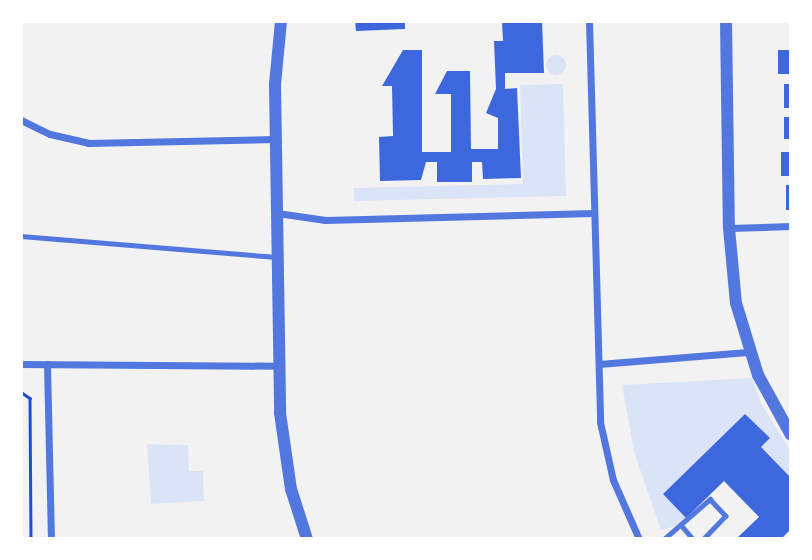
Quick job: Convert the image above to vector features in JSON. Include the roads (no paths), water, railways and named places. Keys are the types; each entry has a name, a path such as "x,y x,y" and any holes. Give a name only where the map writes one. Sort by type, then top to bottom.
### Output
{"street":[{"path":"281,21 276,139 279,366 285,464 307,539"},
{"path":"589,21 600,422 613,480 639,539"},
{"path":"726,21 729,228 736,303 748,352 791,435"},
{"path":"21,120 50,134 88,143 276,139"},
{"path":"277,214 325,220 594,213"},
{"path":"729,228 791,226"},
{"path":"599,364 748,352"},
{"path":"21,364 279,366"},
{"path":"47,364 51,539"}],"lane":[{"path":"21,236 278,257"},
{"path":"664,539 713,500 726,516 704,539"},
{"path":"681,525 693,539"}]}
